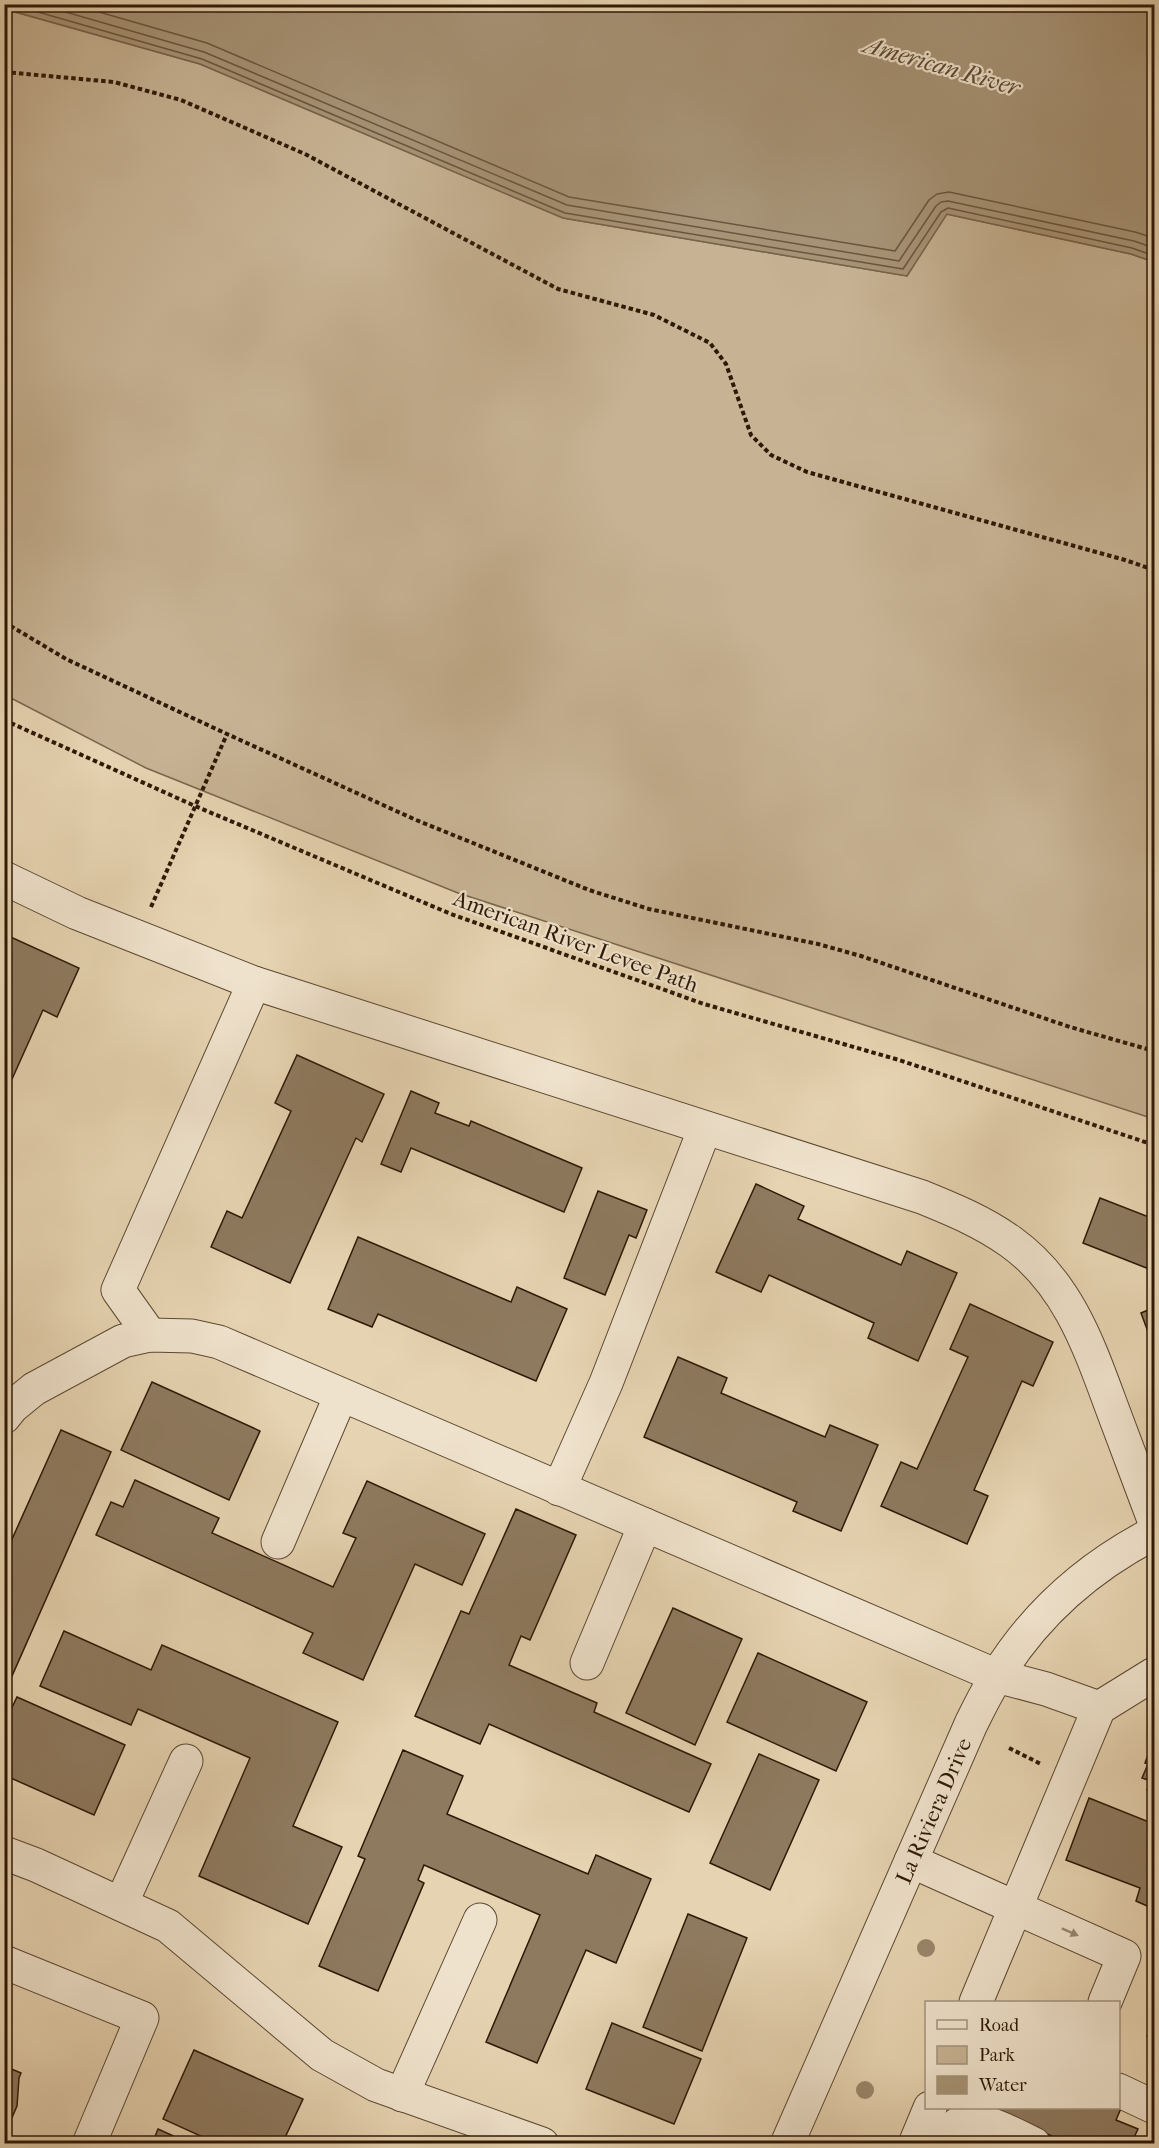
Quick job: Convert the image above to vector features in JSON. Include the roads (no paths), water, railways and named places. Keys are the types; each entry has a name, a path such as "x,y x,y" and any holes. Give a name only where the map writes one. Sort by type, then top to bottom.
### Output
{"street":[{"path":"4,878 77,913 254,983 922,1197 969,1216 1012,1243 1038,1266 1063,1298 1086,1336 1155,1520"},
{"path":"150,1335 118,1290 254,983"},
{"path":"559,1488 606,1383 705,1128"},
{"path":"4,1417 12,1407 34,1389 123,1341 150,1335 192,1336 219,1342 997,1676 1046,1689 1099,1708"},
{"path":"278,1542 341,1395"},
{"path":"587,1663 645,1525"},
{"name":"La Riviera Drive","path":"794,2141 911,1861 971,1725 997,1676 1028,1632 1065,1593 1108,1560 1155,1533"},
{"path":"976,2001 1099,1708 1155,1674"},
{"path":"121,1904 186,1761"},
{"path":"4,1852 168,1926 322,2055 376,2085 467,2115 542,2144"},
{"path":"911,1861 1124,1956 1105,2001"},
{"path":"402,2095 480,1920"},
{"path":"4,1962 142,2018 89,2144"},
{"path":"1120,2090 1155,2107"},
{"path":"915,2144 930,2109"},
{"path":"945,2144 951,2130 959,2122 968,2119 982,2121 1034,2144"}],"water":[{"name":"American River","path":"4,5 1154,5 1154,262 1131,254 947,214 907,276 563,218 200,64 5,9"}]}
